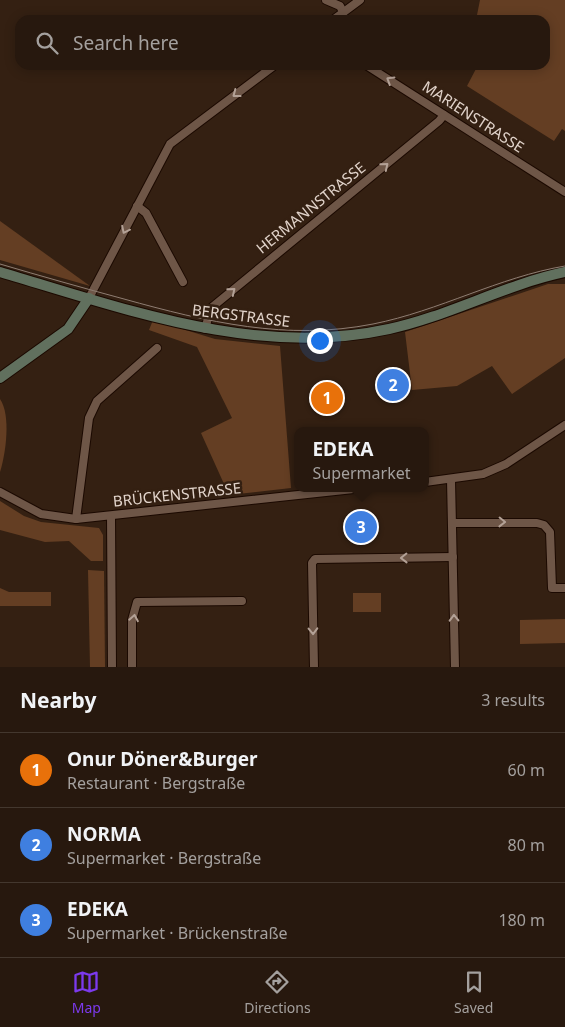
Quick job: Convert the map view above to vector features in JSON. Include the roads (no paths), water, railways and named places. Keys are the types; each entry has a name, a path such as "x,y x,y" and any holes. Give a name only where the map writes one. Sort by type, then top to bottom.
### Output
{"street":[{"path":"326,0 340,6 343,12"},
{"path":"339,15 360,0"},
{"path":"0,378 68,329 89,298 170,144 268,70"},
{"name":"MARIENSTRASSE","path":"374,70 565,192"},
{"name":"HERMANNSTRASSE","path":"204,329 211,308 440,121 444,115"},
{"path":"136,206 146,213 183,282"},
{"name":"BERGSTRASSE","path":"0,272 204,329 259,336 304,338 352,335 426,319 506,288 565,272"},
{"path":"76,519 89,418 97,401 157,348"},
{"path":"429,482 478,475 506,464 565,425"},
{"path":"451,480 455,667"},
{"name":"BRÜCKENSTRASSE","path":"0,492 42,514 76,519 328,492"},
{"path":"111,516 112,667"},
{"path":"453,522 537,522 544,525 550,532 552,588 565,588"},
{"path":"314,667 312,563 314,559 453,557"},
{"path":"132,667 132,620 137,602 242,601"}],"tram line":[{"path":"0,264 186,315 217,322 278,330 341,329 373,324 422,311 516,278 565,266"}],"place":[{"name":"NORMA","path":"393,385"},
{"name":"Onur Döner&Burger","path":"327,398"},
{"name":"EDEKA","path":"361,527"}]}
